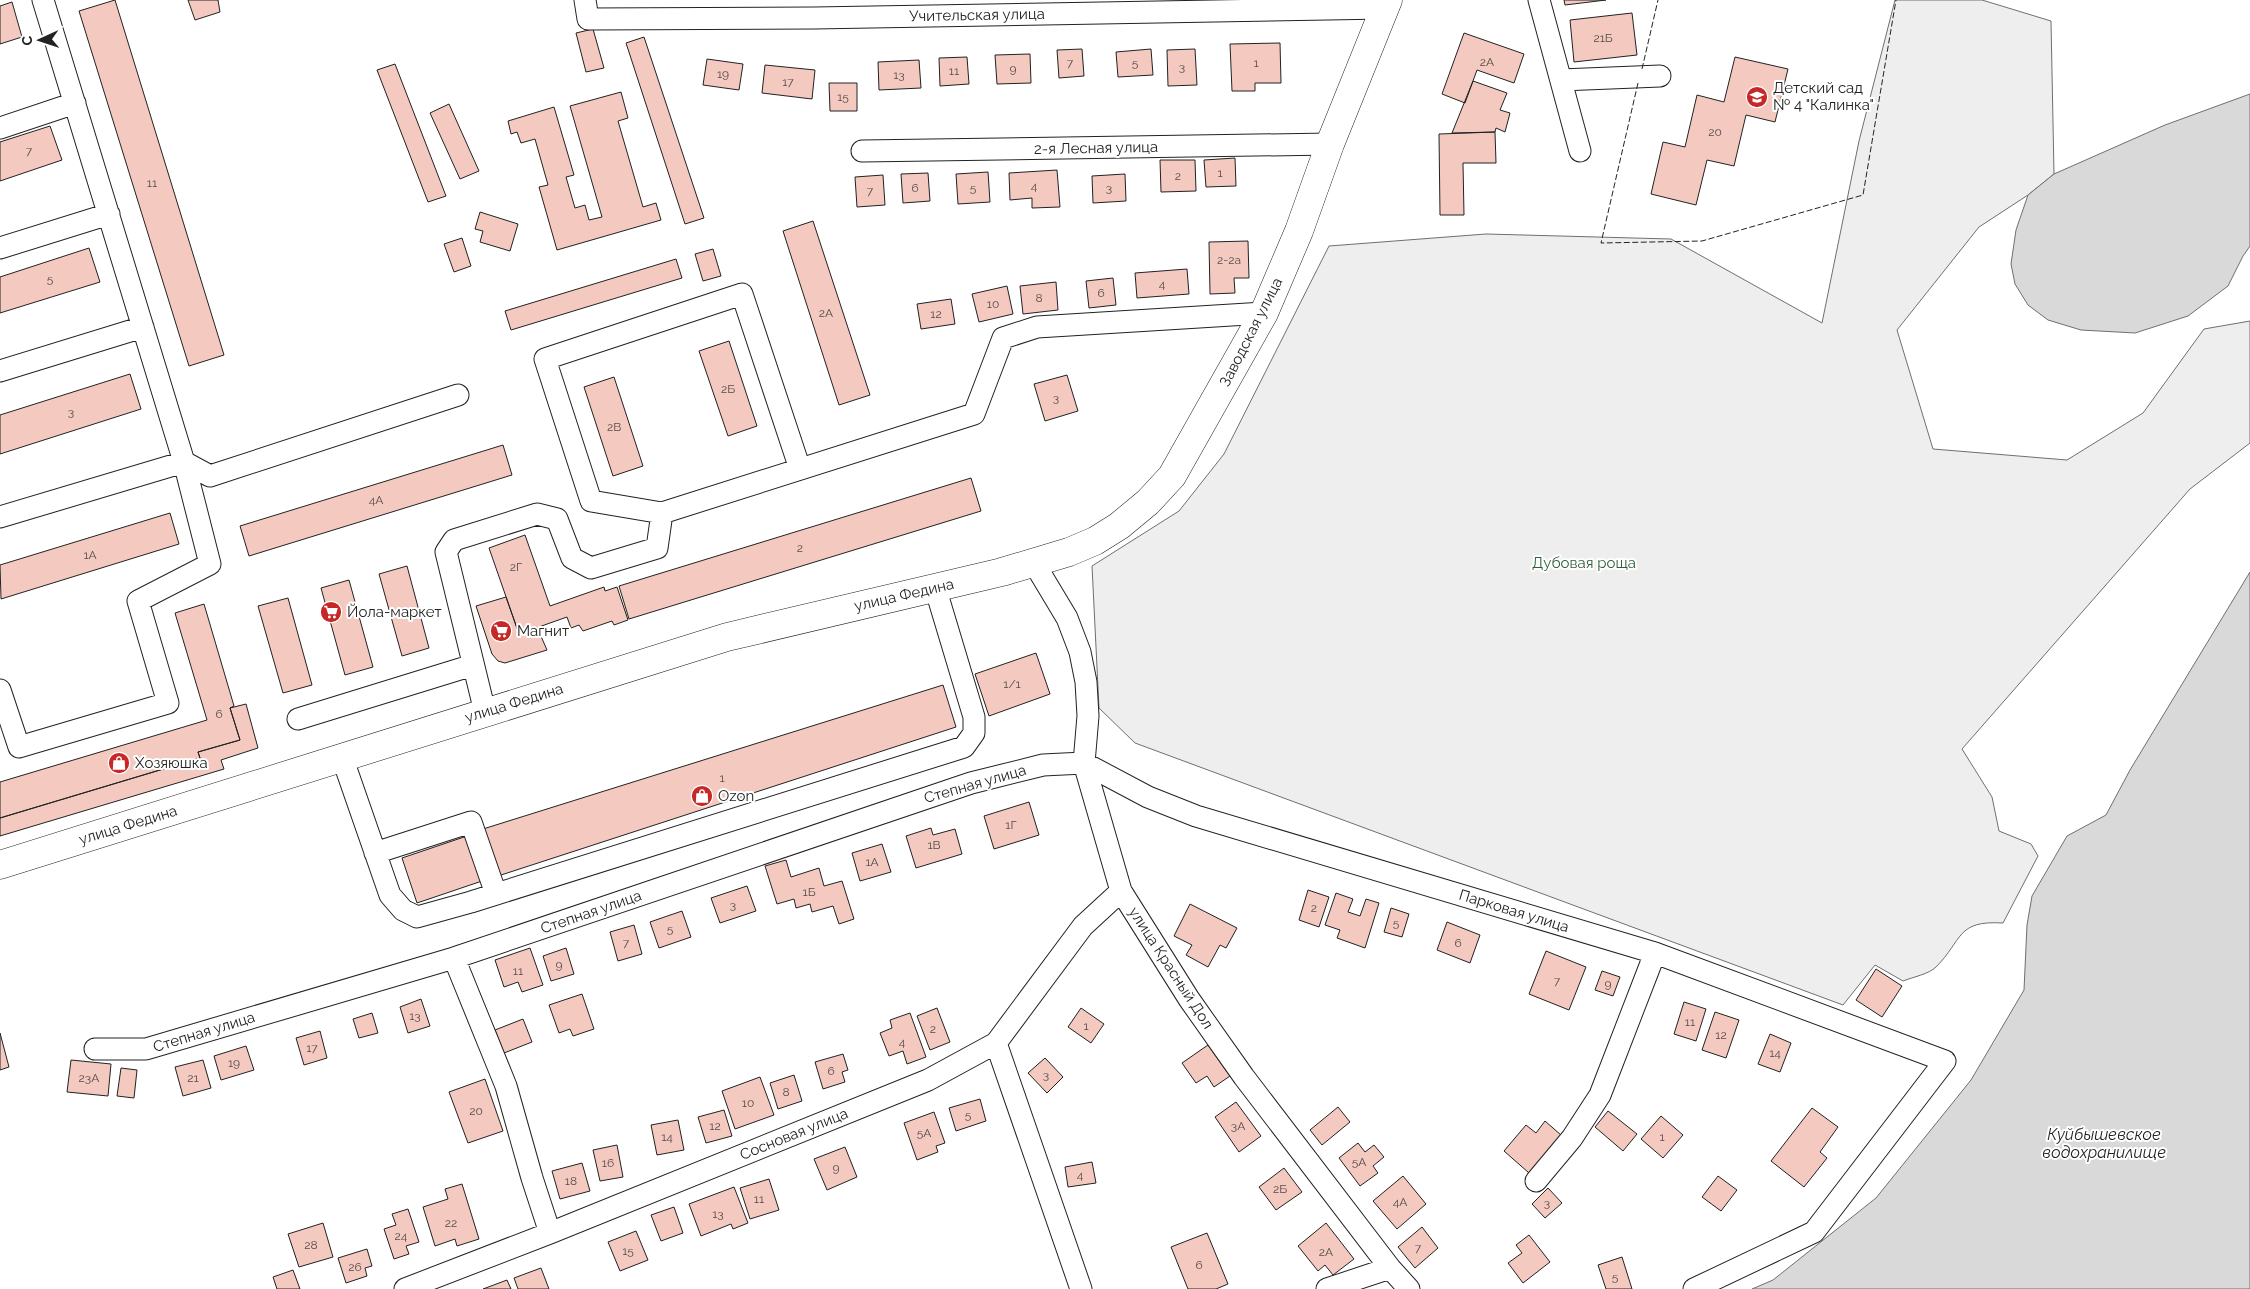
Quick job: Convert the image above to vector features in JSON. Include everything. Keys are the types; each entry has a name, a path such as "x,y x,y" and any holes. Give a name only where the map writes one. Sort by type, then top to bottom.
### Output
{"main road":[{"name":"Заводская улица","path":"1034,563 1095,541 1119,526 1148,502 1172,476 1264,313 1299,231 1330,144 1387,4"},
{"name":"улица Федина","path":"0,865 727,637 1034,563"}],"street":[{"path":"0,690 19,747 168,703 138,601 210,564 184,462 42,0"},
{"name":"Учительская улица","path":"585,0 588,19 814,18 1387,4"},
{"path":"1539,0 1580,152"},
{"path":"1561,80 1660,76"},
{"path":"0,128 75,104"},
{"name":"2-я Лесная улица","path":"862,151 1330,144"},
{"path":"0,248 109,214"},
{"path":"800,469 742,294 545,359 591,501 662,512 800,469 974,414 1003,338 1037,327 1264,313"},
{"path":"0,371 143,327"},
{"path":"0,517 184,462 210,476 458,395"},
{"path":"484,712 446,552 454,540 537,514 558,519 572,558 591,568 657,548 662,512"},
{"name":"улица Красный Дол","path":"1034,563 1067,618 1080,652 1086,682 1088,716 1084,763 1121,891 1189,999 1244,1077 1390,1268 1409,1289"},
{"path":"342,758 390,894 403,910 417,917 964,747 974,734 974,717 936,588"},
{"path":"298,719 474,665"},
{"name":"Парковая улица","path":"1084,763 1148,797 1196,816 1655,953 1945,1061 1814,1232 1694,1289"},
{"name":"Степная улица","path":"95,1049 146,1049 454,958 971,783 1042,765 1084,763"},
{"path":"375,853 472,822 496,894"},
{"name":"Сосновая улица","path":"404,1289 550,1233 928,1080 996,1043 1083,926 1121,891"},
{"path":"1536,1181 1572,1138 1600,1095 1655,953"},
{"path":"454,958 506,1086 550,1233"},
{"path":"996,1043 1081,1289"},
{"path":"1327,1289 1390,1268"}],"green space":[{"name":"Дубовая роща","path":"1895,0 1982,0 2051,21 2054,174 2028,195 1979,227 1897,330 1933,449 2067,460 2143,413 2204,329 2250,321 2250,443 2190,489 1962,749 1992,797 1999,831 2031,844 2038,856 2003,923 1988,923 1968,928 1936,967 1903,981 1875,965 1843,1005 1135,743 1099,708 1092,566 1179,511 1224,454 1329,246 1486,234 1671,239 1822,323 1859,141"}],"water":[{"path":"2250,94 2250,246 2228,286 2188,316 2135,333 2081,330 2048,320 2028,305 2015,284 2011,264 2016,230 2028,195 2054,174 2165,125"},
{"name":"Куйбышевское водохранилище","path":"2250,572 2250,1289 1752,1289 1773,1280 1876,1198 1971,1080 2024,990 2027,925 2032,896 2067,836 2106,815 2130,770"}],"building":[{"path":"115,0 224,355 189,366 79,11"},
{"path":"188,0 218,0 220,12 195,20"},
{"path":"1564,0 1606,0 1565,5"},
{"path":"12,2 22,37 0,44 0,6"},
{"path":"1632,13 1637,55 1574,62 1570,20"},
{"path":"593,29 604,68 586,72 576,33"},
{"path":"1464,33 1524,54 1514,83 1477,70 1465,103 1442,94"},
{"path":"644,37 704,218 685,224 626,43"},
{"path":"1280,43 1281,83 1255,83 1255,91 1232,91 1230,44"},
{"path":"1082,49 1084,76 1059,78 1057,50"},
{"path":"1151,49 1153,75 1118,77 1116,52"},
{"path":"1195,49 1197,85 1168,86 1167,50"},
{"path":"1030,54 1031,83 997,84 995,55"},
{"path":"967,57 969,84 940,86 939,58"},
{"path":"1735,57 1788,69 1775,122 1746,115 1734,166 1707,160 1696,205 1651,194 1663,142 1685,147 1697,95 1724,102"},
{"path":"707,59 743,64 739,90 703,85"},
{"path":"919,60 921,88 879,90 878,62"},
{"path":"395,64 446,196 428,202 377,70"},
{"path":"765,65 815,70 812,99 762,93"},
{"path":"1473,81 1507,93 1500,110 1510,113 1505,132 1496,128 1495,132 1452,133"},
{"path":"829,83 857,83 857,111 830,111"},
{"path":"621,92 628,118 618,121 643,207 656,203 661,220 557,250 539,187 548,185 535,139 521,143 517,132 511,134 508,121 554,107 574,175 566,177 575,208 585,205 589,220 602,217 570,106"},
{"path":"449,104 479,171 460,179 430,113"},
{"path":"50,126 62,160 0,181 0,142"},
{"path":"1495,132 1496,163 1463,163 1464,215 1440,215 1439,134"},
{"path":"1235,158 1236,186 1206,187 1204,160"},
{"path":"1160,160 1195,160 1196,191 1161,192"},
{"path":"1057,170 1060,207 1032,208 1032,198 1010,200 1009,173"},
{"path":"988,172 990,202 958,204 956,174"},
{"path":"928,173 930,201 903,203 901,174"},
{"path":"1125,174 1126,201 1093,203 1092,176"},
{"path":"883,175 885,205 857,207 855,177"},
{"path":"480,212 518,224 510,251 480,242 483,231 475,229"},
{"path":"813,221 870,395 839,405 783,231"},
{"path":"462,238 471,266 454,272 444,244"},
{"path":"1248,241 1249,278 1234,278 1235,293 1210,294 1209,242"},
{"path":"89,248 100,282 0,313 0,277"},
{"path":"713,249 721,276 703,281 695,254"},
{"path":"676,259 682,278 511,330 505,311"},
{"path":"1187,269 1189,294 1137,298 1135,273"},
{"path":"1113,278 1116,305 1089,308 1086,281"},
{"path":"1056,282 1058,310 1023,314 1020,286"},
{"path":"1007,286 1013,314 979,322 972,294"},
{"path":"951,299 955,324 921,329 917,304"},
{"path":"729,341 757,426 728,436 699,351"},
{"path":"130,374 141,409 0,454 0,415"},
{"path":"1067,375 1078,411 1045,421 1034,384"},
{"path":"614,377 643,466 613,476 584,387"},
{"path":"503,445 512,475 249,556 240,526"},
{"path":"971,478 981,511 629,619 619,586"},
{"path":"170,513 179,544 1,599 0,565"},
{"path":"525,535 550,606 604,587 605,591 617,587 628,620 614,625 612,621 583,631 579,625 571,628 567,617 519,634 489,548"},
{"path":"407,566 429,648 402,656 379,574"},
{"path":"349,580 373,667 345,675 321,588"},
{"name":"Магнит","path":"506,597 519,634 537,627 547,650 505,663 498,661 492,654 476,606"},
{"path":"288,598 312,685 283,693 258,606"},
{"path":"204,604 234,706 230,708 240,740 198,752 200,758 0,818 0,782 207,720 175,613"},
{"path":"1036,653 1050,694 989,716 975,674"},
{"path":"943,685 956,727 498,876 483,829"},
{"path":"246,704 258,748 221,760 224,769 0,836 0,818 200,758 198,752 240,740 230,708"},
{"path":"1029,802 1039,835 994,849 984,816"},
{"path":"931,828 933,835 955,829 962,854 916,868 906,836"},
{"path":"467,836 482,881 417,903 402,858"},
{"path":"882,844 891,872 860,881 852,853"},
{"path":"786,860 791,877 819,868 824,886 842,881 854,919 839,924 833,906 812,912 810,904 796,908 794,899 777,904 765,866"},
{"path":"747,886 756,911 720,923 711,898"},
{"path":"1308,890 1329,897 1319,927 1299,920"},
{"path":"1336,893 1353,899 1348,912 1360,916 1366,899 1379,903 1365,948 1337,938 1340,930 1325,925"},
{"path":"1190,904 1237,928 1226,948 1220,945 1208,967 1186,955 1192,945 1174,936"},
{"path":"1391,908 1409,914 1402,937 1384,932"},
{"path":"682,911 691,937 659,948 650,922"},
{"path":"1447,922 1480,935 1470,963 1437,950"},
{"path":"634,925 642,954 618,961 610,932"},
{"path":"530,948 543,985 522,992 518,982 504,987 495,960"},
{"path":"566,948 574,974 551,981 543,956"},
{"path":"1546,951 1586,967 1569,1010 1529,994"},
{"path":"1876,969 1902,986 1882,1017 1856,1000"},
{"path":"1602,971 1620,977 1613,996 1595,990"},
{"path":"582,994 594,1029 573,1036 570,1029 559,1033 549,1005"},
{"path":"421,999 430,1026 408,1033 400,1007"},
{"path":"1684,1002 1706,1009 1696,1041 1674,1034"},
{"path":"937,1008 950,1042 930,1050 917,1016"},
{"path":"1081,1008 1104,1024 1091,1043 1068,1027"},
{"path":"1715,1012 1739,1020 1726,1058 1702,1050"},
{"path":"372,1013 378,1033 359,1038 353,1019"},
{"path":"910,1013 926,1057 907,1064 903,1051 889,1056 880,1033 892,1028 890,1020"},
{"path":"523,1019 532,1042 504,1053 495,1030"},
{"path":"320,1031 327,1058 304,1065 296,1038"},
{"path":"0,1033 9,1067 0,1070"},
{"path":"1770,1034 1791,1043 1780,1072 1758,1064"},
{"path":"1208,1045 1230,1076 1214,1087 1207,1076 1196,1083 1182,1063"},
{"path":"246,1046 254,1070 221,1080 214,1056"},
{"path":"843,1054 848,1070 842,1072 845,1082 823,1089 815,1062"},
{"path":"1045,1058 1063,1077 1047,1093 1028,1073"},
{"path":"71,1060 111,1064 108,1096 67,1092"},
{"path":"203,1060 211,1088 183,1096 175,1067"},
{"path":"121,1068 137,1070 134,1098 117,1096"},
{"path":"794,1075 802,1101 778,1109 770,1083"},
{"path":"760,1077 774,1115 735,1129 722,1091"},
{"path":"485,1079 503,1131 468,1143 449,1092"},
{"path":"980,1099 986,1121 956,1131 949,1108"},
{"path":"1236,1102 1261,1136 1239,1152 1215,1117"},
{"path":"1338,1107 1350,1122 1322,1145 1310,1130"},
{"path":"1812,1108 1838,1127 1820,1152 1827,1158 1804,1187 1771,1161"},
{"path":"724,1110 732,1136 706,1143 698,1117"},
{"path":"1608,1111 1637,1134 1623,1151 1595,1127"},
{"path":"934,1112 945,1143 936,1146 938,1152 917,1160 904,1123"},
{"path":"1661,1116 1683,1135 1663,1158 1641,1139"},
{"path":"678,1120 684,1150 657,1155 651,1125"},
{"path":"1545,1121 1561,1135 1529,1173 1504,1151 1526,1125 1536,1133"},
{"path":"1358,1143 1365,1152 1374,1145 1384,1157 1373,1166 1378,1173 1360,1186 1339,1158"},
{"path":"617,1145 623,1177 600,1181 593,1150"},
{"path":"845,1147 857,1177 827,1190 814,1159"},
{"path":"1092,1162 1096,1183 1068,1187 1065,1167"},
{"path":"582,1163 590,1191 560,1199 552,1171"},
{"path":"1284,1168 1302,1192 1276,1210 1259,1187"},
{"path":"1403,1176 1426,1204 1397,1229 1373,1201"},
{"path":"1718,1176 1737,1190 1721,1211 1702,1197"},
{"path":"769,1179 779,1210 750,1219 740,1188"},
{"path":"462,1184 479,1239 457,1246 455,1239 435,1246 423,1207 448,1199 445,1189"},
{"path":"734,1187 748,1223 733,1229 731,1224 701,1236 689,1204"},
{"path":"1548,1188 1562,1203 1545,1218 1532,1204"},
{"path":"674,1207 683,1233 661,1241 651,1215"},
{"path":"408,1209 419,1242 406,1246 409,1254 394,1259 384,1229 396,1225 392,1214"},
{"path":"323,1223 333,1257 299,1267 288,1234"},
{"path":"1326,1223 1354,1259 1333,1275 1325,1265 1318,1271 1298,1246"},
{"path":"1422,1227 1438,1248 1415,1268 1398,1247"},
{"path":"636,1231 648,1260 620,1271 608,1242"},
{"path":"1207,1233 1228,1284 1216,1289 1188,1289 1171,1247"},
{"path":"1529,1235 1550,1262 1523,1283 1508,1263 1522,1253 1516,1245"},
{"path":"367,1249 372,1266 365,1268 367,1276 346,1283 338,1258"},
{"path":"1622,1257 1632,1289 1606,1289 1598,1265"},
{"path":"541,1268 549,1289 518,1289 514,1278"},
{"path":"293,1270 300,1289 277,1289 273,1277"},
{"path":"507,1280 511,1289 483,1289"}],"fence":[{"path":"1642,69 1658,0"},
{"path":"1638,83 1601,243 1702,241 1863,195 1896,0"}],"place":[{"name":"Детский сад № 4 \"Калинка\"","path":"1757,97"},
{"name":"Йола-маркет","path":"331,612"},
{"name":"Магнит","path":"501,631"},
{"name":"Хозяюшка","path":"119,763"},
{"name":"Ozon","path":"702,796"}]}
